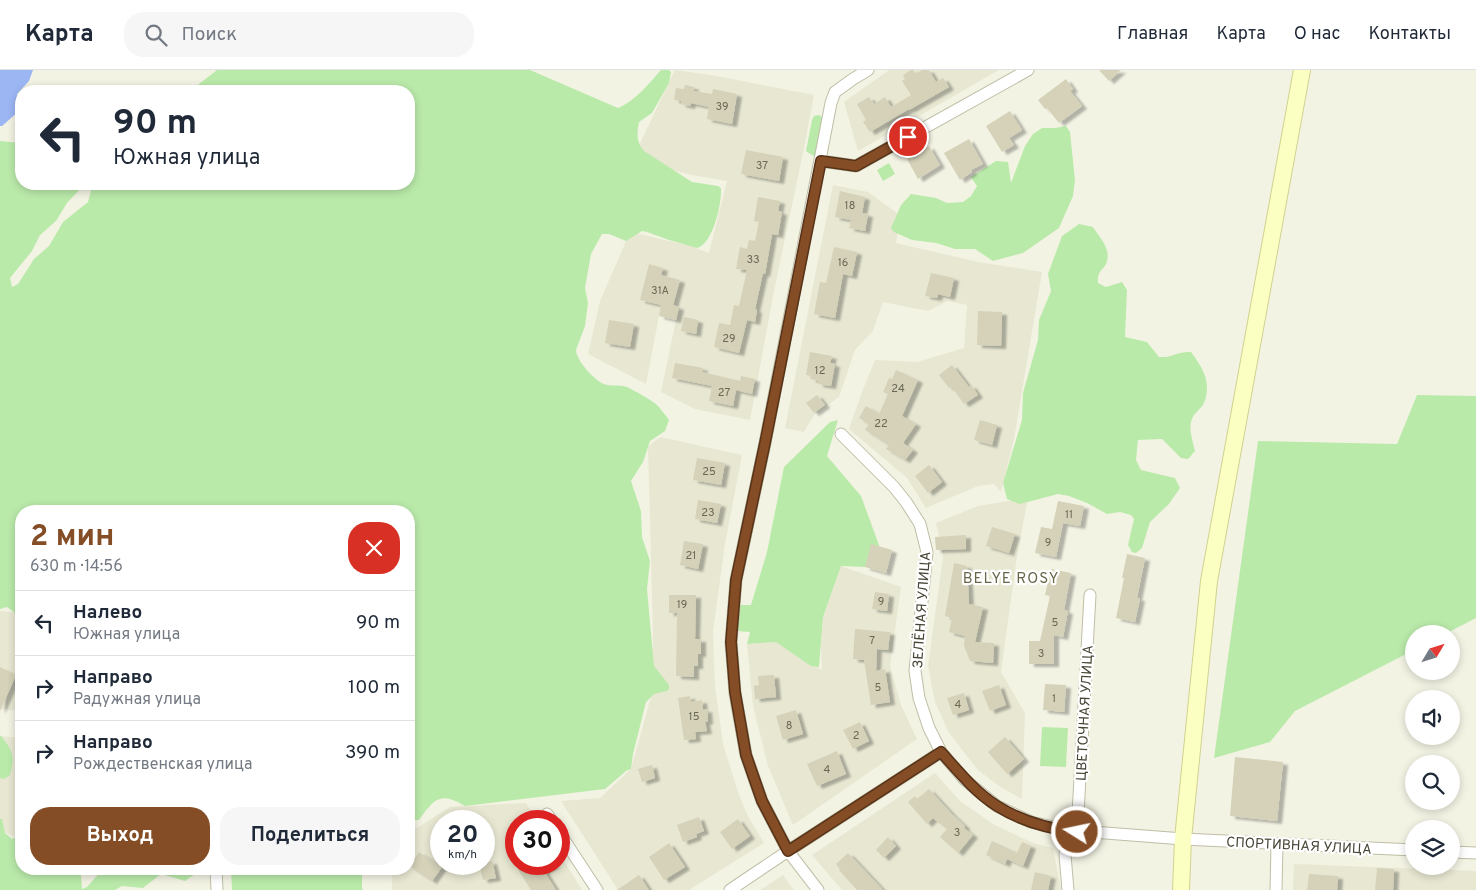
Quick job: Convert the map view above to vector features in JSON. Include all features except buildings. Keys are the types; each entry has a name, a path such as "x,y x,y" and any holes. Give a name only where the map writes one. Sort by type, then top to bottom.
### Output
{"main road":[{"path":"1181,890 1183,839 1209,582 1302,70"}],"street":[{"path":"818,890 788,851 762,801 746,755 735,692 731,642 736,580 765,443 831,103 836,92 868,70"},
{"path":"821,161 856,166 1028,70"},
{"name":"ЗЕЛЁНАЯ УЛИЦА","path":"841,434 894,488 906,502 920,524 927,552 915,671 919,698 929,728 941,752 965,780 997,806 1031,822 1072,831 1183,839"},
{"name":"ЦВЕТОЧНАЯ УЛИЦА","path":"1068,890 1065,855 1072,831 1090,595"},
{"path":"730,890 941,752"},
{"name":"СПОРТИВНАЯ УЛИЦА","path":"1183,839 1405,850"},
{"path":"1276,890 1277,845"},
{"path":"570,849 597,890"},
{"path":"1460,852 1476,853"},
{"path":"216,875 217,890"}],"shaded area":[{"path":"675,70 814,95 750,420 695,409 661,392 676,320 659,316 646,384 588,354 600,301 630,232 691,246 709,253 727,181 692,175 632,160"},
{"path":"889,70 999,70 858,151 844,102"},
{"path":"833,185 868,192 901,216 896,243 978,262 1042,272 1014,439 1001,492 994,484 978,486 926,508 907,478 849,429 875,360 917,362 964,348 967,305 948,301 928,311 883,302 873,331 855,350 839,397 814,415 804,432 785,428"},
{"path":"660,437 742,455 725,544 713,631 715,686 723,744 739,795 748,816 764,843 689,890 618,890 570,815 570,810 567,810 561,801 600,798 631,769 652,693 653,631 648,447"},
{"path":"1028,498 1017,556 1001,672 1025,713 1022,799 1002,788 978,770 949,733 935,702 928,666 943,557 936,523 978,506"},
{"path":"841,566 901,587 890,666 901,705 917,739 793,825 768,766 753,706 747,644 776,642 822,670 823,617"},
{"path":"0,611 15,612 15,710 0,709"},
{"path":"0,736 15,737 15,837 0,831"},
{"path":"935,773 960,801 993,824 1033,843 1053,848 1061,890 842,890 812,855"},
{"path":"526,803 531,810 505,810 505,875 570,875 570,871 582,890 392,890 392,875 415,875 415,829 430,820 430,875 495,875 495,810 445,810 450,807"},
{"path":"1294,864 1405,868 1405,875 1460,875 1460,870 1476,871 1476,890 1293,890"},
{"path":"783,875 794,890 760,890"}],"green space":[{"path":"217,70 530,70 618,108 636,97 661,70 669,70 671,72 669,83 652,113 639,122 638,141 644,151 692,182 721,188 718,213 712,231 703,245 697,248 642,231 626,241 609,234 602,234 591,254 585,288 588,303 585,326 576,350 582,364 596,379 604,384 627,387 638,393 657,405 669,420 665,431 650,441 643,462 631,481 641,511 642,537 650,561 647,589 654,666 669,685 669,689 654,694 646,702 631,769 605,789 465,806 456,801 443,798 434,802 419,820 415,820 415,505 15,505 15,614 7,607 0,609 0,141 15,142 15,190 79,190 67,203 56,221 40,235 32,251 10,278 12,287 18,284 34,259 49,246 63,222 88,202 91,190 415,190 415,85 198,85"},
{"path":"819,115 825,119 818,159 806,151 812,120 814,116"},
{"path":"1066,126 1070,132 1075,180 1073,196 1059,228 1023,253 993,261 975,249 955,249 936,243 912,240 894,232 891,228 901,205 911,194 936,198 947,203 963,202 971,196 977,186 971,177 996,161 1008,162 1011,183 1025,146 1033,134 1042,128"},
{"path":"889,163 895,174 883,181 877,170"},
{"path":"1079,224 1093,227 1104,243 1107,252 1107,261 1100,272 1098,283 1106,287 1122,282 1127,290 1125,337 1147,342 1159,357 1191,352 1207,382 1204,403 1194,415 1190,427 1195,451 1188,459 1181,458 1162,439 1138,440 1136,460 1141,470 1175,478 1180,488 1169,504 1150,522 1142,548 1136,553 1132,552 1128,545 1134,519 1131,515 1120,512 1107,514 1087,503 1058,494 1020,504 1007,499 1003,483 1022,420 1023,393 1038,340 1039,320 1051,291 1048,274 1062,236"},
{"path":"1417,395 1476,396 1476,618 1460,626 1405,625 1405,655 1295,711 1270,742 1214,758 1258,441 1397,444"},
{"path":"838,420 827,456 861,496 879,545 867,567 841,566 823,617 819,667 811,666 776,642 747,644 750,632 738,631 738,605 751,605 767,552 784,467 830,422"},
{"path":"1042,727 1068,728 1066,767 1040,766"},
{"path":"0,735 12,754 10,775 4,779 0,778"},
{"path":"0,819 2,819 5,833 12,839 15,837 15,875 81,875 82,889 87,887 98,875 160,875 143,888 122,886 115,890 0,890"},
{"path":"164,875 193,875 185,881"},
{"path":"231,875 362,875 363,890 232,890"}],"water":[{"path":"0,70 33,70 25,85 15,85 15,115 0,126"}],"district":[{"name":"BELYE ROSY","path":"1011,578"}],"route":[{"path":"908,137 856,166 821,161 736,580 731,642 735,692 746,755 762,801 788,851 941,752 965,780 997,806 1031,822 1077,832"}]}
